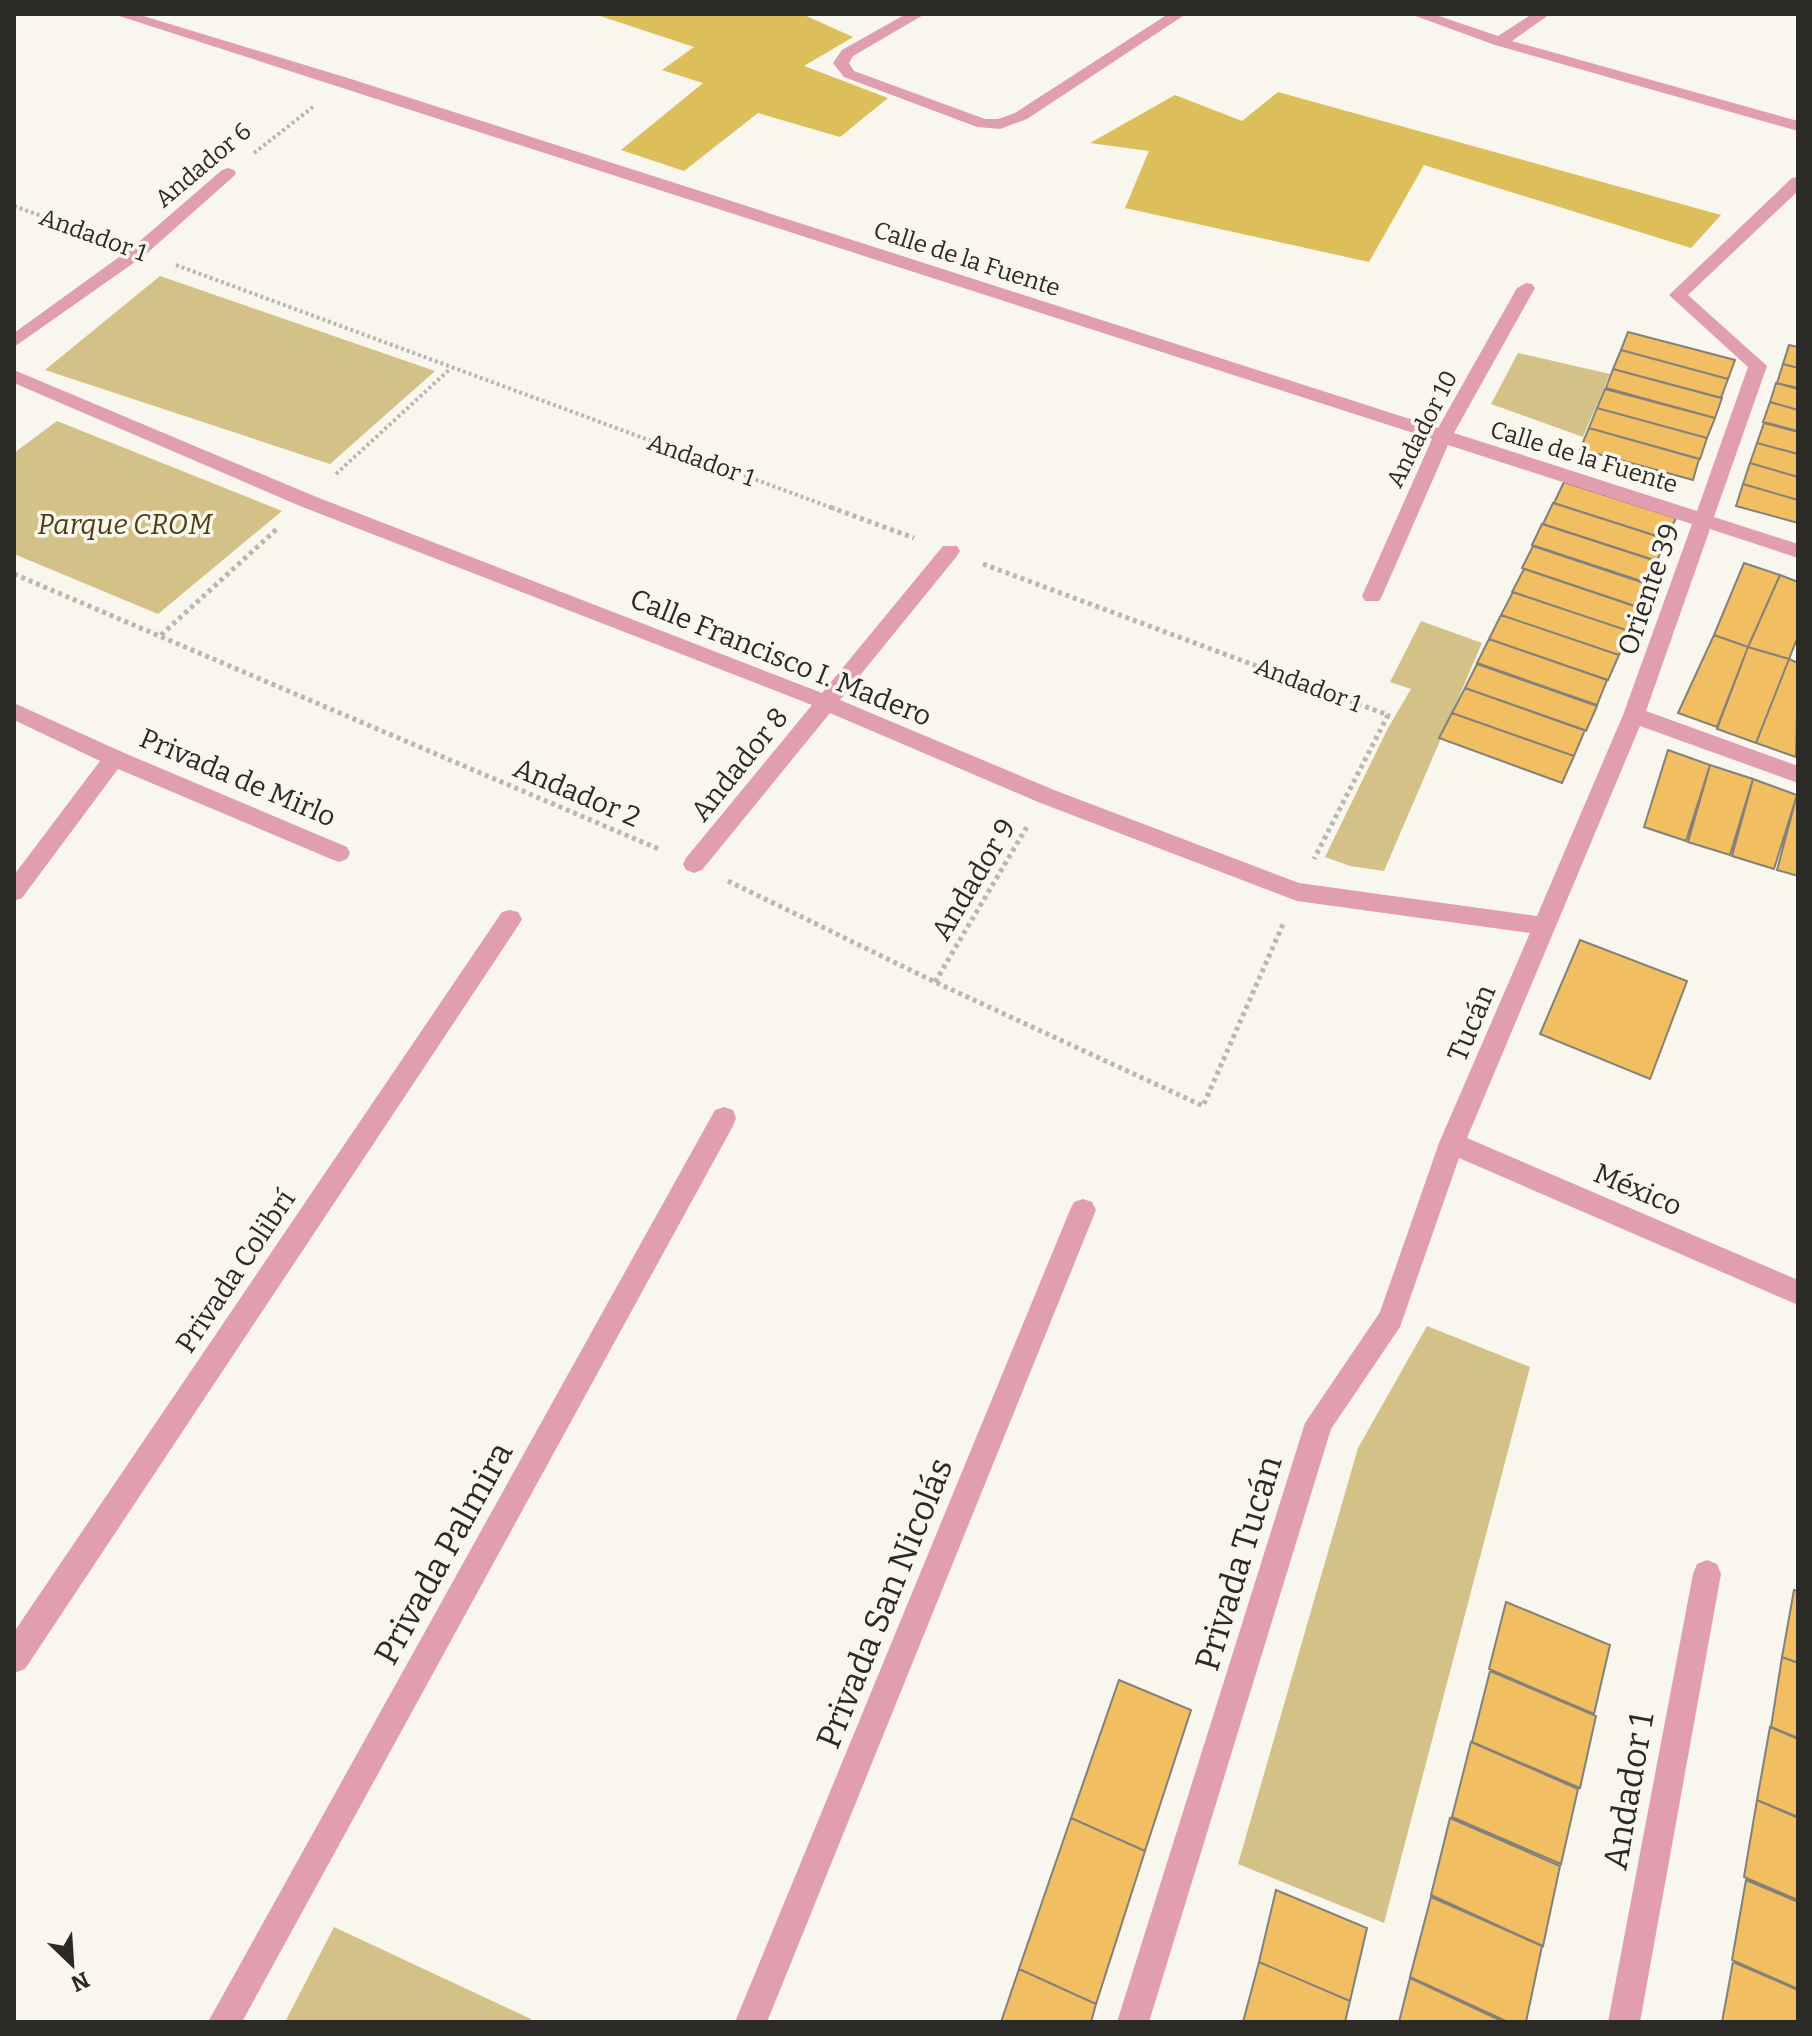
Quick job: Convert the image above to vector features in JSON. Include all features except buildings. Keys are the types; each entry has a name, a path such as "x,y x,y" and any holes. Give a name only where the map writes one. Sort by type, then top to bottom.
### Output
{"street":[{"name":"Calle de la Fuente","path":"121,14 345,82 1798,551"},
{"path":"917,14 847,53 841,63 849,74 983,124 1021,116 1178,14"},
{"path":"1418,14 1500,42 1798,126"},
{"path":"1500,42 1542,14"},
{"name":"Andador 6","path":"14,341 139,251 228,173"},
{"name":"Oriente 39","path":"1544,926 1634,715 1758,366 1678,295 1798,182"},
{"name":"Andador 10","path":"1372,596 1442,438 1526,288"},
{"name":"Calle Francisco I. Madero","path":"14,376 307,501 825,702 1046,796 1297,892 1544,926"},
{"name":"Andador 8","path":"694,864 950,551"},
{"name":"Privada de Mirlo","path":"14,711 114,758 339,853"},
{"path":"1634,715 1798,775"},
{"path":"14,892 114,758"},
{"name":"Privada Colibrí","path":"14,1658 510,919"},
{"name":"Tucán","path":"1452,1143 1544,926"},
{"name":"Privada Palmira","path":"224,2022 724,1118"},
{"name":"México","path":"1452,1143 1798,1293"},
{"name":"Privada Tucán","path":"1133,2022 1319,1423 1391,1318 1452,1143"},
{"name":"Privada San Nicolás","path":"751,2022 1083,1210"},
{"name":"Andador 1","path":"1624,2022 1707,1574"}],"path":[{"name":"Andador 6","path":"228,173 345,82"},
{"name":"Andador 1","path":"14,206 1388,715"},
{"name":"Andador 2","path":"14,574 694,864 935,982 1203,1106"},
{"name":"Andador 9","path":"935,982 1046,796"}],"green space":[{"path":"160,276 435,371 330,464 45,370"},
{"path":"1518,353 1610,374 1583,437 1491,404"},
{"name":"Parque CROM","path":"57,421 282,511 158,614 14,554 14,453"},
{"path":"1421,621 1482,643 1384,871 1350,866 1325,857 1388,728 1411,689 1390,682"},
{"path":"1427,1326 1530,1367 1384,1923 1238,1864 1358,1448"},
{"path":"334,1927 531,2019 529,2022 285,2022"}],"shaded area":[{"path":"594,14 802,14 853,37 804,66 888,98 840,137 758,113 684,171 621,150 703,83 662,70 694,47"},
{"path":"1278,92 1721,215 1691,248 1424,165 1369,262 1125,208 1149,151 1090,143 1175,95 1242,121"}]}
